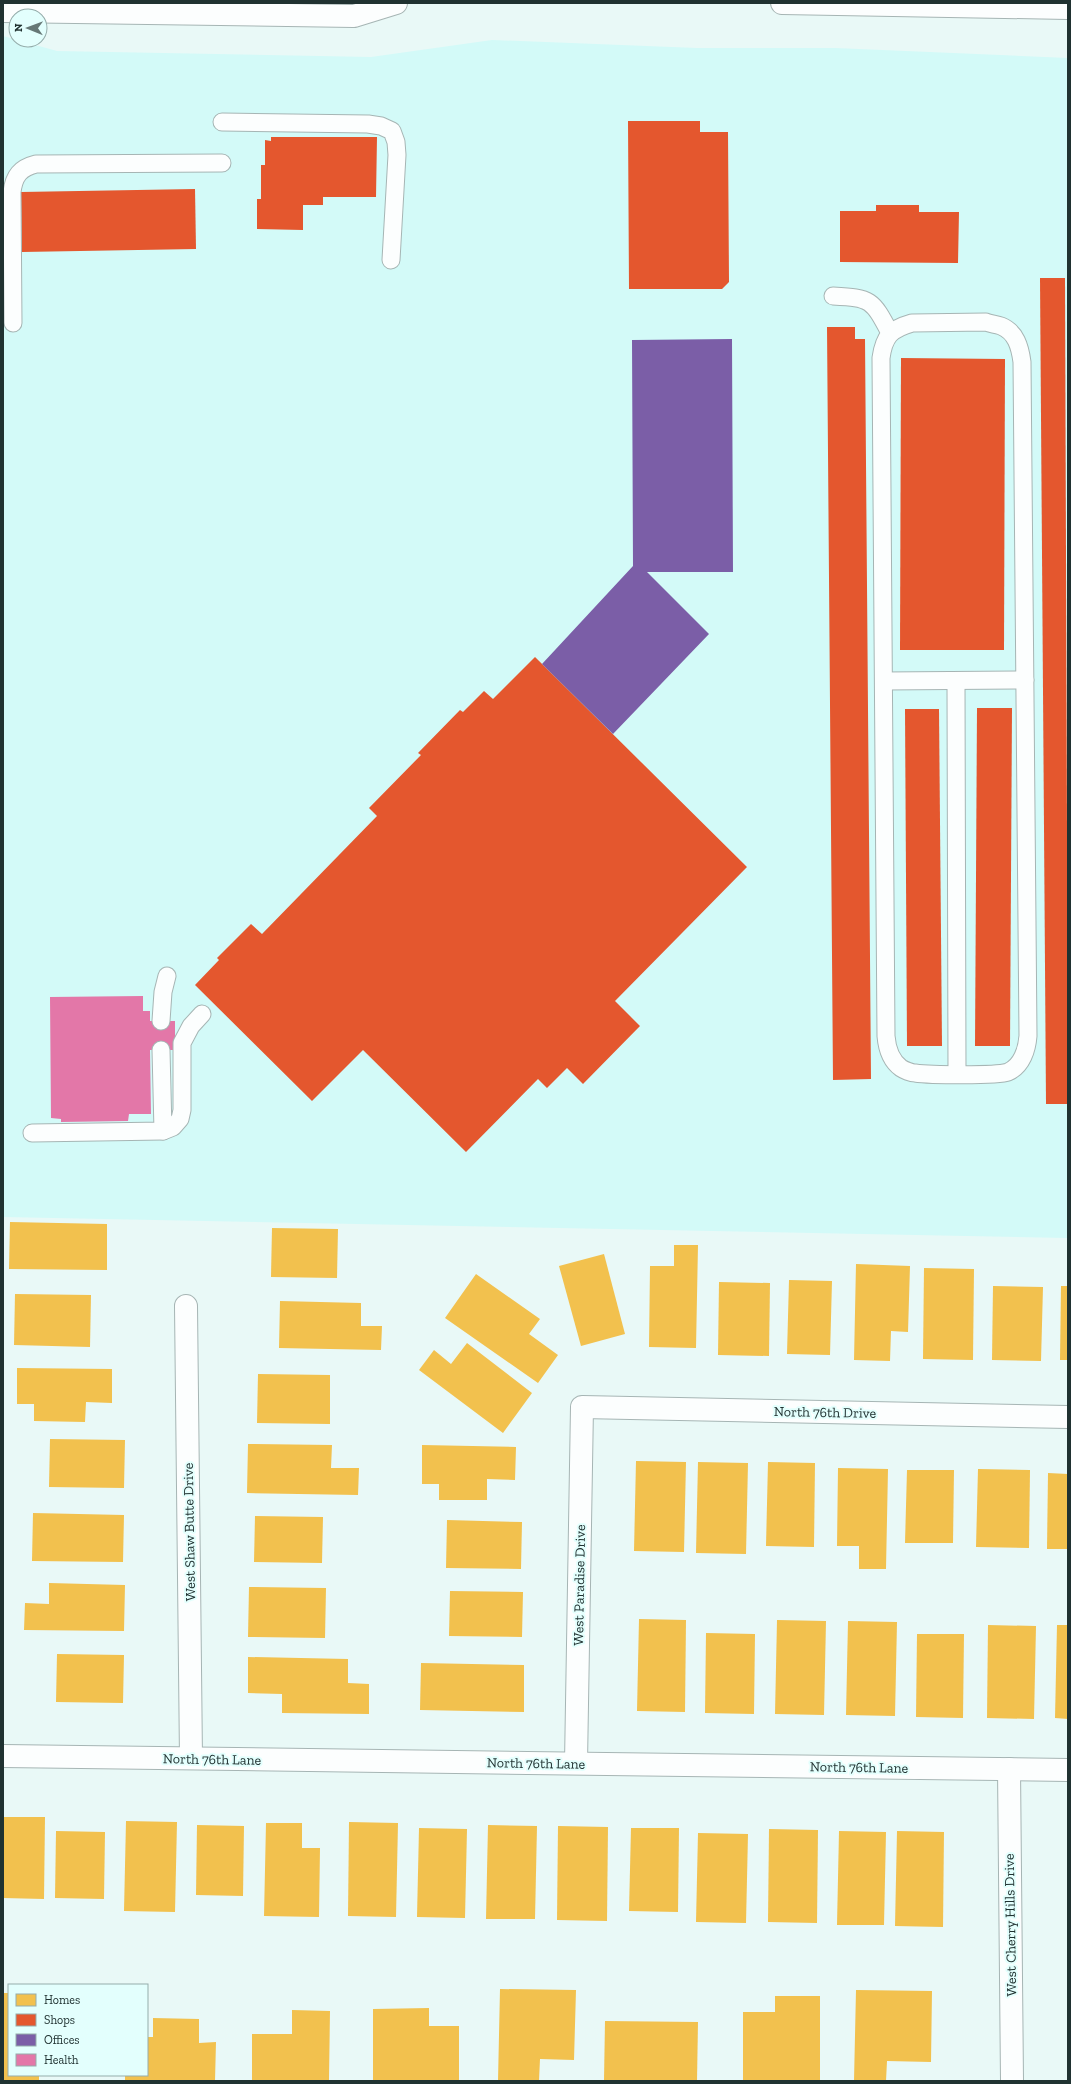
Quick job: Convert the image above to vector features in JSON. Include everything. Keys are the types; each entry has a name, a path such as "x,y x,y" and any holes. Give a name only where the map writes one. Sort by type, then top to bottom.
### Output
{"street":[{"path":"3,11 354,16 396,3"},
{"path":"782,3 1068,8"},
{"name":"West Shaw Butte Drive","path":"186,1306 191,1758"},
{"name":"North 76th Drive","path":"582,1407 1068,1417"},
{"name":"West Paradise Drive","path":"576,1763 582,1407"},
{"name":"North 76th Lane","path":"3,1756 1068,1770"},
{"name":"West Cherry Hills Drive","path":"1009,1769 1012,2081"}],"lane":[{"path":"222,122 368,124 382,126 392,131 396,142 398,155 391,260"},
{"path":"12,323 12,192 13,182 19,172 26,167 36,164 222,163"},
{"path":"833,296 860,297 871,302 879,312 890,333"},
{"path":"986,322 1001,326 1013,334 1020,347 1022,362 1028,1036 1027,1049 1020,1062 1008,1072 957,1074 914,1073 902,1069 893,1061 887,1048 881,358 882,345 890,333 912,323 986,322"},
{"path":"884,681 1025,680"},
{"path":"956,681 957,1074"},
{"path":"161,1021 163,992 167,976"},
{"path":"32,1133 163,1131 173,1127 180,1119 182,1110 182,1043 191,1026 202,1014"},
{"path":"161,1050 163,1131"}],"shaded area":[{"path":"3,36 8,37 8,48 46,48 57,51 371,57 492,40 697,48 835,48 1068,58 1068,1238 3,1217"}],"building: Homes":[{"path":"10,1222 107,1224 107,1270 9,1269"},
{"path":"272,1228 338,1229 337,1278 271,1277"},
{"path":"674,1245 698,1245 696,1348 649,1347 650,1266 674,1266"},
{"path":"604,1254 625,1334 581,1346 559,1266"},
{"path":"856,1264 910,1266 908,1332 891,1331 890,1361 854,1360"},
{"path":"924,1268 974,1269 973,1360 923,1359"},
{"path":"476,1274 540,1319 529,1334 558,1355 538,1383 445,1318"},
{"path":"789,1280 832,1281 830,1355 787,1354"},
{"path":"719,1282 770,1283 769,1356 718,1355"},
{"path":"993,1286 1043,1287 1041,1361 992,1360"},
{"path":"1061,1286 1068,1286 1068,1360 1060,1360"},
{"path":"15,1294 91,1295 90,1347 14,1345"},
{"path":"280,1301 361,1303 361,1326 382,1326 381,1350 279,1348"},
{"path":"467,1343 532,1393 503,1433 419,1370 434,1350 451,1364"},
{"path":"17,1368 112,1369 112,1403 86,1402 85,1422 34,1421 34,1404 17,1404"},
{"path":"258,1374 330,1375 330,1424 257,1423"},
{"path":"50,1439 125,1440 124,1488 49,1487"},
{"path":"248,1444 332,1445 331,1468 359,1468 358,1495 247,1493"},
{"path":"422,1445 516,1447 515,1480 487,1479 487,1500 439,1500 439,1484 422,1484"},
{"path":"636,1461 686,1462 684,1552 634,1551"},
{"path":"698,1462 748,1463 746,1554 696,1553"},
{"path":"768,1462 815,1463 814,1547 766,1546"},
{"path":"838,1468 888,1469 886,1569 859,1569 859,1546 837,1546"},
{"path":"978,1469 1030,1470 1029,1548 976,1547"},
{"path":"907,1470 954,1470 953,1543 905,1543"},
{"path":"1048,1473 1068,1474 1068,1549 1047,1549"},
{"path":"33,1513 124,1515 123,1562 32,1561"},
{"path":"255,1516 323,1517 322,1563 254,1562"},
{"path":"447,1520 522,1522 521,1569 446,1568"},
{"path":"49,1583 125,1585 124,1631 24,1630 25,1603 49,1604"},
{"path":"249,1587 326,1588 325,1638 248,1637"},
{"path":"450,1591 523,1592 522,1637 449,1636"},
{"path":"639,1619 686,1620 685,1712 637,1711"},
{"path":"777,1620 826,1621 824,1715 775,1714"},
{"path":"848,1621 897,1622 895,1716 846,1715"},
{"path":"988,1625 1036,1626 1034,1719 987,1718"},
{"path":"1057,1625 1068,1625 1068,1719 1055,1718"},
{"path":"706,1633 755,1634 754,1714 705,1713"},
{"path":"917,1634 964,1634 963,1718 916,1717"},
{"path":"57,1654 124,1655 123,1703 56,1702"},
{"path":"248,1657 348,1659 348,1683 369,1684 369,1714 282,1713 282,1694 248,1693"},
{"path":"421,1663 524,1665 524,1712 420,1710"},
{"path":"3,1817 45,1817 44,1899 3,1898"},
{"path":"126,1821 177,1822 175,1912 124,1911"},
{"path":"349,1822 398,1823 396,1917 348,1916"},
{"path":"266,1823 302,1823 302,1848 320,1848 319,1917 264,1916"},
{"path":"197,1825 244,1826 243,1896 196,1895"},
{"path":"488,1825 537,1826 535,1919 486,1919"},
{"path":"558,1826 608,1827 607,1921 557,1920"},
{"path":"419,1828 467,1829 465,1918 417,1917"},
{"path":"631,1828 679,1828 678,1912 629,1911"},
{"path":"769,1829 818,1830 817,1923 768,1922"},
{"path":"56,1831 105,1832 104,1899 55,1898"},
{"path":"839,1831 886,1832 884,1925 837,1925"},
{"path":"897,1831 944,1832 943,1927 895,1926"},
{"path":"698,1833 748,1834 746,1923 696,1922"},
{"path":"500,1989 576,1990 574,2060 540,2059 539,2081 498,2081"},
{"path":"856,1990 932,1991 931,2062 887,2061 886,2081 854,2081"},
{"path":"4,1993 8,1993 8,2076 39,2076 39,2081 3,2081"},
{"path":"775,1996 820,1996 820,2080 743,2080 743,2012 775,2012"},
{"path":"429,2008 429,2026 459,2026 459,2081 373,2081 373,2009"},
{"path":"292,2010 330,2011 329,2081 252,2081 252,2034 292,2034"},
{"path":"153,2018 199,2019 199,2043 216,2042 215,2081 125,2081 125,2076 148,2076 148,2037 153,2037"},
{"path":"605,2021 698,2022 697,2081 604,2081"}],"building: Shops":[{"path":"628,121 700,121 700,132 728,132 729,282 722,289 629,289"},
{"path":"271,137 377,137 376,197 323,197 323,205 303,205 303,230 257,229 257,199 261,199 261,165 265,165 265,140 271,141"},
{"path":"195,189 196,249 22,252 21,192"},
{"path":"876,205 919,205 919,212 959,212 958,263 840,262 840,211 876,211"},
{"path":"1040,278 1065,278 1068,1104 1046,1104"},
{"path":"827,327 855,327 855,339 865,339 871,1079 833,1080"},
{"path":"901,358 1005,359 1004,650 900,650"},
{"path":"535,657 747,867 615,1001 640,1026 583,1084 567,1068 547,1088 538,1079 466,1152 363,1050 312,1101 195,985 219,960 217,958 251,924 262,934 377,816 369,808 421,755 418,753 460,710 463,712 484,691 493,699"},
{"path":"977,708 1012,708 1010,1046 975,1046"},
{"path":"905,709 939,709 942,1046 907,1046"}],"building: Offices":[{"path":"732,339 733,572 647,572 709,634 613,734 542,664 633,566 632,340"}],"building: Health":[{"path":"143,996 143,1011 150,1011 150,1021 175,1021 175,1050 150,1050 151,1114 129,1114 128,1121 61,1122 61,1119 51,1118 50,997"}]}
